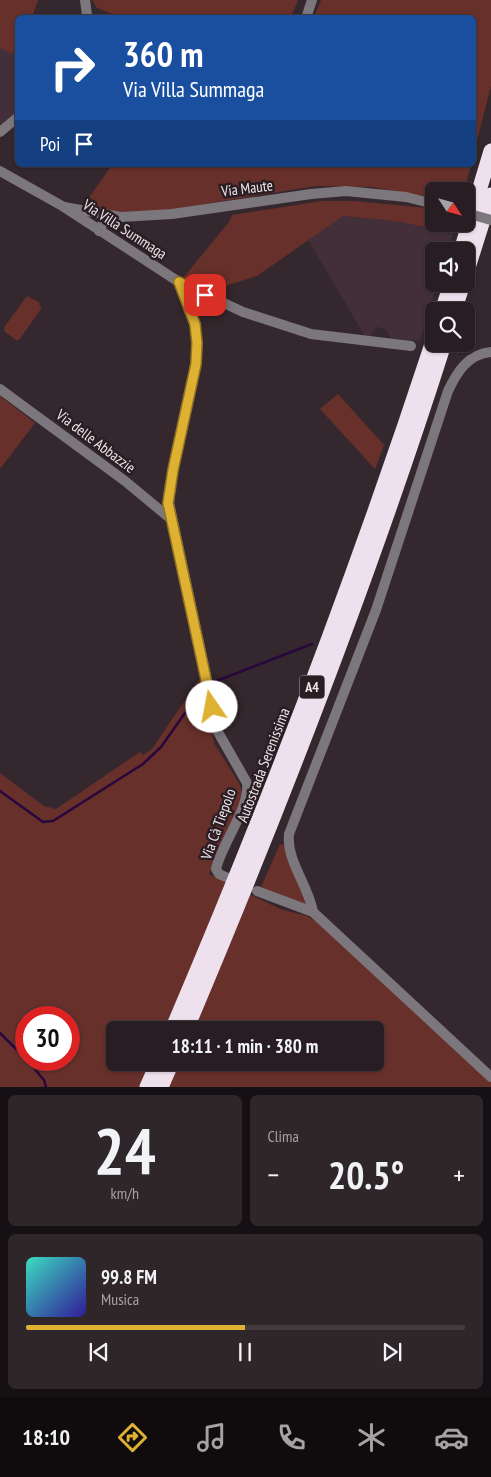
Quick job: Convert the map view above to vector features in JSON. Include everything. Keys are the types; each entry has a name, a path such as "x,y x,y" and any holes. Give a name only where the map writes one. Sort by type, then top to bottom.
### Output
{"highway":[{"path":"464,242 491,151"},
{"path":"475,246 491,196"},
{"name":"Autostrada Serenissima","path":"176,1021 242,867 321,663 429,352"},
{"name":"Autostrada Serenissima","path":"190,1021 254,869 335,662 415,437 442,352"},
{"path":"147,1087 154,1071"},
{"path":"161,1087 168,1071"}],"street":[{"path":"85,0 87,15"},
{"path":"307,15 312,0"},
{"path":"0,132 15,120"},
{"name":"Via Villa Summaga","path":"0,171 64,207 179,282 242,312 312,334 411,346"},
{"name":"Via Maute","path":"64,207 107,215 146,217 311,194 346,191 406,197 425,202"},
{"path":"99,231 107,215"},
{"path":"475,216 491,220"},
{"name":"Via Cà Tiepolo","path":"179,282 195,324 197,343 196,364 168,503 218,732 247,783 248,789 216,869 219,874 228,878"},
{"path":"313,912 311,898 288,845 289,834 376,610 448,391 463,365 474,357 491,352"},
{"name":"Via delle Abbazzie","path":"0,389 125,481 173,520"},
{"path":"257,891 313,912 491,1077"}],"shaded area":[{"path":"0,0 38,0 33,15 15,15 15,113 0,125"},
{"path":"0,0 38,0 33,15 15,15 15,54 0,48"},
{"path":"92,0 298,0 292,15 115,15 97,8"},
{"path":"321,0 491,0 491,86 476,144 476,15 315,15"},
{"path":"111,167 470,167 466,182 425,182 425,196 372,187 316,186 162,211 120,212 83,206"},
{"path":"322,201 354,201 425,208 425,227 395,221 343,216 257,276 209,291 183,278 229,222 232,215"},
{"path":"343,216 395,221 425,227 425,232 453,233 450,242 425,242 425,292 435,292 432,302 425,302 425,324 420,341 391,339 386,329 376,327 370,336 364,335 308,239"},
{"path":"27,296 39,302 41,309 19,340 16,340 4,331 5,326"},
{"path":"338,394 384,445 375,469 320,409"},
{"path":"0,396 35,423 0,469"},
{"path":"200,678 214,743 239,783 243,795 209,874 280,909 307,916 316,921 491,1081 491,1087 0,1087 0,773 44,806 56,809 140,752 143,755 152,749"},
{"path":"280,844 284,845 307,897 305,905 261,887"}],"waterway":[{"path":"211,683 312,644"},
{"path":"0,791 43,822 53,821 143,764 161,747 202,689"},
{"path":"0,1033 15,1048"},
{"path":"36,1071 44,1080 46,1087"}],"route":[{"path":"205,295 179,282 195,324 197,343 196,364 173,470 168,503 212,707"}]}
